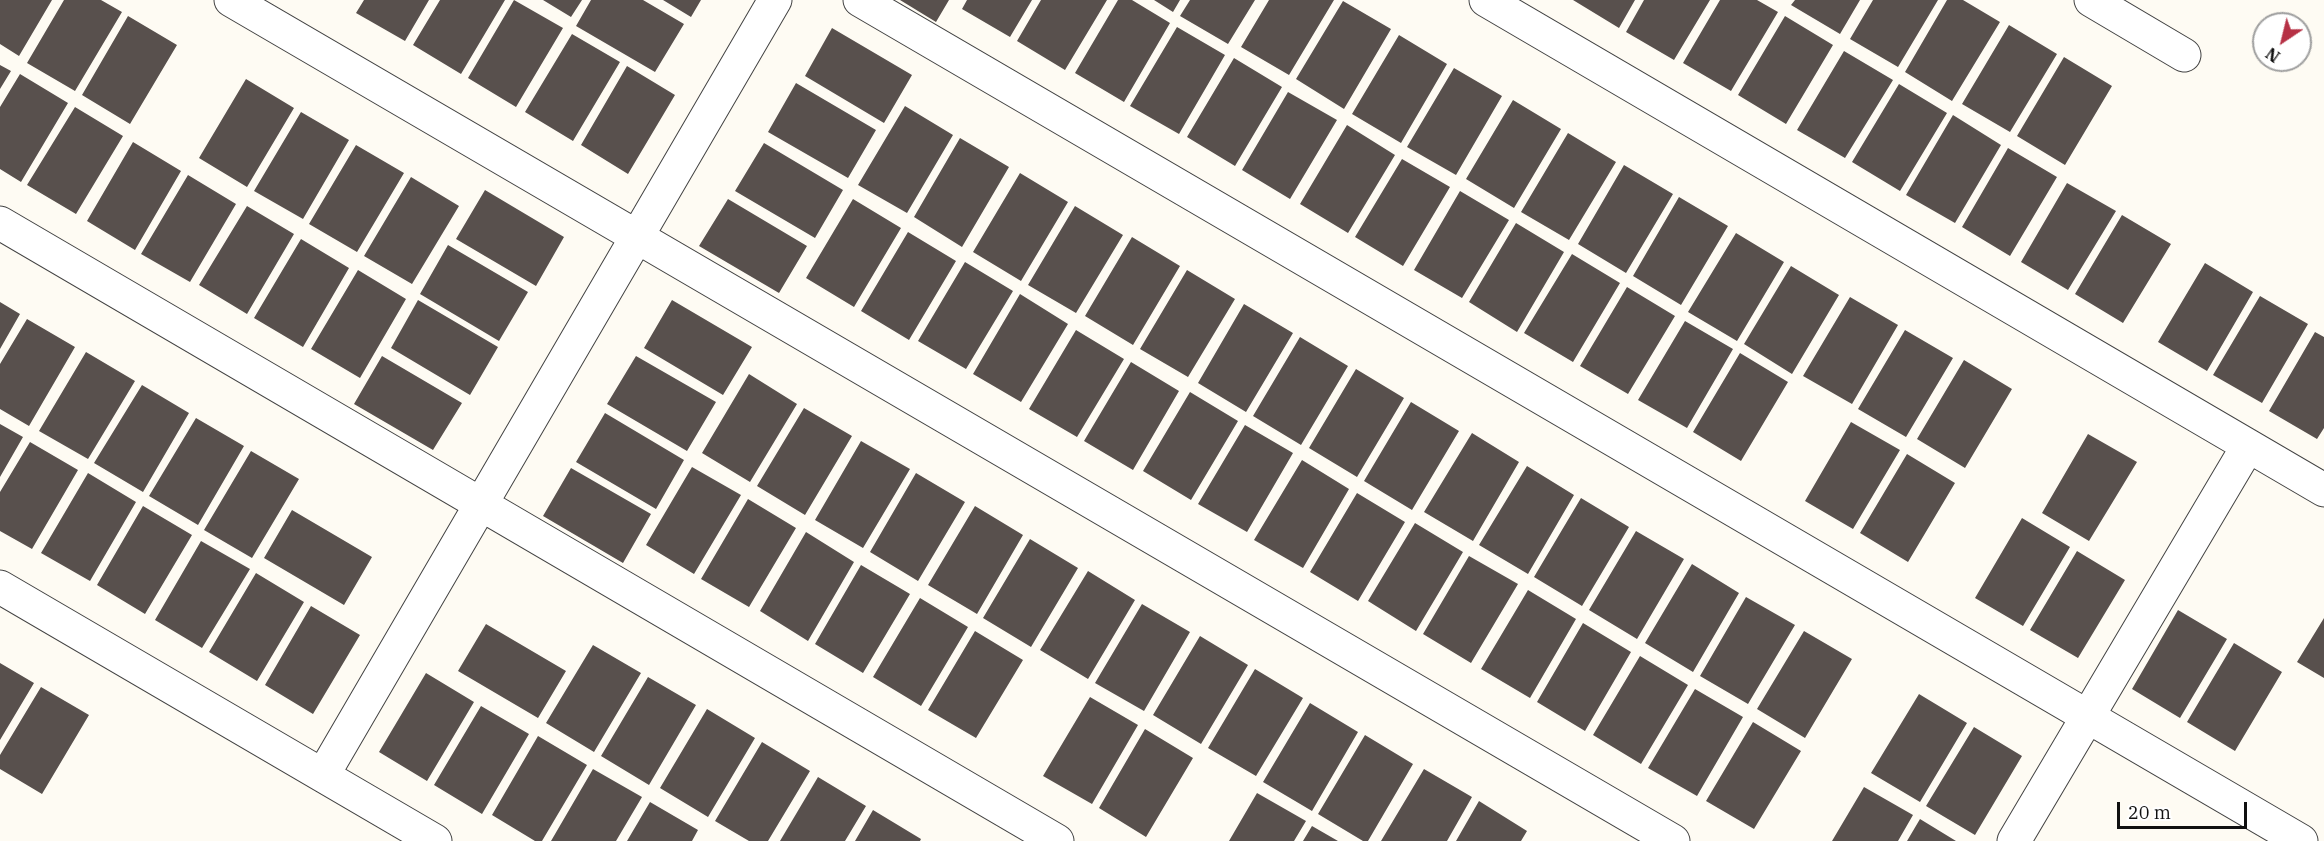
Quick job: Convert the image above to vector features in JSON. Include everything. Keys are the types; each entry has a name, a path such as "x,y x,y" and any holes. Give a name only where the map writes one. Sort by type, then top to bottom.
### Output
{"street":[{"path":"231,0 1672,841"},
{"path":"323,775 775,0"},
{"path":"860,0 2301,841"},
{"path":"1486,0 2324,490"},
{"path":"2091,0 2184,55"},
{"path":"0,222 1057,841"},
{"path":"2014,841 2248,446"},
{"path":"0,587 435,841"}],"building":[{"path":"0,0 52,0 19,56 0,44"},
{"path":"64,0 101,0 122,12 75,91 27,63"},
{"path":"364,0 429,0 405,41 356,13"},
{"path":"440,0 505,0 461,74 413,45"},
{"path":"514,0 563,28 516,107 468,78"},
{"path":"543,0 582,0 571,17"},
{"path":"591,0 643,0 684,24 655,72 576,26"},
{"path":"663,0 701,0 691,17"},
{"path":"900,0 949,0 936,22"},
{"path":"967,0 1032,0 1010,37 962,9"},
{"path":"1041,0 1107,0 1065,70 1017,41"},
{"path":"1118,0 1132,0 1170,23 1124,102 1075,73"},
{"path":"1154,0 1180,0 1173,12"},
{"path":"1190,0 1255,0 1228,44 1180,16"},
{"path":"1269,0 1334,0 1289,75 1241,47"},
{"path":"1573,0 1635,0 1619,28"},
{"path":"1644,0 1710,0 1674,60 1626,32"},
{"path":"1720,0 1757,0 1778,12 1731,91 1683,63"},
{"path":"1795,0 1860,0 1840,34 1791,5"},
{"path":"1873,0 1938,0 1898,67 1850,39"},
{"path":"1947,0 1963,0 2000,22 1952,101 1905,72"},
{"path":"1343,1 1391,29 1344,109 1296,79"},
{"path":"128,16 177,45 130,124 82,95"},
{"path":"1785,16 1833,45 1786,124 1738,95"},
{"path":"2009,25 2057,54 2010,132 1962,104"},
{"path":"1177,27 1225,55 1179,134 1130,106"},
{"path":"832,28 912,75 884,123 805,76"},
{"path":"572,34 620,62 573,141 525,112"},
{"path":"1399,35 1447,64 1401,143 1352,114"},
{"path":"1844,51 1893,80 1845,158 1797,130"},
{"path":"2064,57 2112,86 2065,165 2017,136"},
{"path":"1234,58 1282,87 1235,166 1187,137"},
{"path":"0,65 11,71 0,89"},
{"path":"627,66 675,95 628,174 581,145"},
{"path":"1454,68 1502,96 1456,175 1407,147"},
{"path":"20,74 68,103 21,182 0,169 0,107"},
{"path":"246,79 294,108 247,187 199,158"},
{"path":"796,83 876,130 848,178 768,132"},
{"path":"1899,84 1947,113 1900,191 1852,162"},
{"path":"1288,92 1337,120 1290,199 1242,170"},
{"path":"1513,100 1561,129 1514,208 1466,179"},
{"path":"905,106 953,135 907,213 858,185"},
{"path":"75,107 123,136 76,214 27,185"},
{"path":"301,112 349,140 303,219 254,191"},
{"path":"1953,115 2001,145 1955,223 1906,195"},
{"path":"1347,125 1395,155 1348,233 1300,204"},
{"path":"1568,133 1616,162 1569,240 1521,212"},
{"path":"960,138 1009,167 962,247 914,217"},
{"path":"133,142 181,171 135,250 87,221"},
{"path":"764,143 843,190 815,238 735,191"},
{"path":"356,145 404,173 357,252 309,224"},
{"path":"2008,148 2057,177 2010,256 1962,227"},
{"path":"1402,159 1450,187 1403,266 1355,237"},
{"path":"1624,165 1673,194 1626,273 1578,244"},
{"path":"1020,173 1068,202 1021,281 973,252"},
{"path":"188,175 236,204 190,282 141,254"},
{"path":"411,177 459,206 412,284 364,256"},
{"path":"2067,183 2116,211 2068,290 2021,262"},
{"path":"485,190 564,237 536,286 456,239"},
{"path":"1460,191 1509,220 1462,298 1414,270"},
{"path":"1679,197 1728,226 1681,305 1633,276"},
{"path":"728,199 807,246 779,293 699,246"},
{"path":"853,199 901,228 854,307 806,278"},
{"path":"247,206 294,234 247,314 199,285"},
{"path":"1075,206 1123,235 1076,313 1028,285"},
{"path":"2122,215 2171,244 2123,323 2075,294"},
{"path":"1516,223 1564,252 1517,332 1469,302"},
{"path":"908,232 956,261 909,340 861,311"},
{"path":"1736,233 1784,262 1737,341 1688,312"},
{"path":"1132,237 1180,266 1133,345 1085,316"},
{"path":"301,239 349,268 303,347 254,318"},
{"path":"448,245 528,292 499,341 420,294"},
{"path":"1572,254 1620,283 1573,362 1524,333"},
{"path":"965,262 1013,291 966,369 918,341"},
{"path":"2205,263 2253,292 2207,371 2158,342"},
{"path":"1791,266 1839,295 1792,374 1744,344"},
{"path":"358,270 406,299 360,378 311,349"},
{"path":"1187,270 1235,299 1188,377 1140,349"},
{"path":"1627,287 1675,316 1628,394 1580,366"},
{"path":"1020,294 1068,324 1021,402 973,374"},
{"path":"2260,296 2308,324 2262,403 2213,375"},
{"path":"1850,297 1898,325 1852,404 1803,376"},
{"path":"418,300 498,347 470,395 391,348"},
{"path":"672,300 752,347 723,395 644,348"},
{"path":"0,302 20,314 0,349"},
{"path":"1244,304 1293,333 1246,412 1198,383"},
{"path":"27,319 75,347 29,426 0,409 0,364"},
{"path":"1685,321 1733,349 1687,428 1638,400"},
{"path":"1076,330 1124,359 1077,437 1029,409"},
{"path":"1905,330 1953,358 1906,437 1858,409"},
{"path":"2315,332 2324,337 2324,428 2317,439 2269,411"},
{"path":"1300,337 1348,366 1301,445 1253,416"},
{"path":"86,352 135,381 88,459 39,431"},
{"path":"1740,353 1788,382 1741,461 1693,432"},
{"path":"382,356 462,403 433,450 354,404"},
{"path":"636,356 716,402 687,451 607,404"},
{"path":"1964,360 2012,389 1965,468 1917,439"},
{"path":"1131,362 1179,391 1133,470 1084,441"},
{"path":"1356,369 1404,398 1357,477 1309,448"},
{"path":"749,374 797,404 750,482 702,453"},
{"path":"142,385 189,413 143,492 94,463"},
{"path":"1190,392 1238,421 1191,500 1143,471"},
{"path":"1411,402 1459,431 1412,510 1364,481"},
{"path":"804,408 852,436 805,515 757,486"},
{"path":"605,413 684,460 656,509 576,462"},
{"path":"196,418 244,446 198,525 149,496"},
{"path":"1851,422 1900,450 1853,529 1805,501"},
{"path":"0,424 23,437 0,477"},
{"path":"1245,425 1293,453 1247,532 1198,504"},
{"path":"1472,433 1519,462 1473,541 1424,512"},
{"path":"2088,434 2137,462 2089,541 2042,513"},
{"path":"861,441 910,469 863,548 815,520"},
{"path":"30,442 78,470 32,549 0,531 0,492"},
{"path":"251,451 299,479 252,558 204,530"},
{"path":"1907,454 1955,483 1908,562 1860,533"},
{"path":"1302,460 1349,489 1303,568 1254,540"},
{"path":"1527,466 1574,495 1528,574 1479,545"},
{"path":"692,467 741,495 694,574 646,545"},
{"path":"571,468 651,514 623,563 543,516"},
{"path":"88,473 136,502 90,581 41,553"},
{"path":"916,473 965,502 918,581 870,552"},
{"path":"1357,493 1405,522 1358,601 1310,572"},
{"path":"1581,498 1629,527 1582,606 1534,577"},
{"path":"748,499 796,528 749,607 701,579"},
{"path":"143,506 192,535 145,614 97,585"},
{"path":"975,506 1023,535 977,614 928,585"},
{"path":"292,510 372,557 344,605 264,558"},
{"path":"2022,518 2070,547 2023,626 1975,598"},
{"path":"1415,523 1463,552 1416,631 1368,601"},
{"path":"1636,531 1684,559 1637,639 1589,610"},
{"path":"806,532 854,562 808,641 760,611"},
{"path":"1030,539 1078,568 1031,647 983,618"},
{"path":"201,541 250,569 202,648 155,620"},
{"path":"2077,551 2125,580 2078,658 2030,630"},
{"path":"1469,556 1518,584 1471,663 1423,634"},
{"path":"1692,564 1739,593 1693,672 1645,643"},
{"path":"861,565 910,594 863,673 815,644"},
{"path":"1088,571 1135,600 1088,679 1040,650"},
{"path":"256,573 304,602 257,681 209,652"},
{"path":"1528,590 1576,619 1530,698 1481,669"},
{"path":"1746,597 1795,625 1748,704 1700,676"},
{"path":"920,598 968,627 921,706 873,677"},
{"path":"1142,604 1190,632 1144,711 1095,683"},
{"path":"311,606 360,635 313,714 265,685"},
{"path":"2178,610 2227,639 2180,718 2132,689"},
{"path":"2324,618 2324,678 2297,662"},
{"path":"1583,623 1631,652 1585,731 1537,702"},
{"path":"486,624 566,671 538,718 458,671"},
{"path":"975,631 1023,660 976,738 928,710"},
{"path":"1804,631 1852,659 1805,738 1757,709"},
{"path":"1200,636 1248,665 1201,744 1153,715"},
{"path":"2234,643 2282,672 2235,751 2187,722"},
{"path":"593,645 641,673 594,752 546,723"},
{"path":"1640,656 1688,685 1641,764 1593,735"},
{"path":"0,663 34,683 0,740"},
{"path":"1255,669 1303,698 1256,776 1208,748"},
{"path":"426,673 474,702 427,781 379,752"},
{"path":"648,677 696,705 649,785 601,756"},
{"path":"41,687 89,715 42,794 0,769 0,755"},
{"path":"1695,689 1743,717 1697,796 1648,768"},
{"path":"1919,694 1967,723 1920,802 1871,773"},
{"path":"1090,697 1138,725 1092,804 1043,776"},
{"path":"1310,703 1358,732 1312,811 1263,782"},
{"path":"481,706 529,734 482,814 434,785"},
{"path":"707,709 755,738 708,817 660,788"},
{"path":"1753,722 1801,751 1754,829 1706,801"},
{"path":"1974,727 2022,756 1975,835 1926,806"},
{"path":"1145,729 1193,758 1146,837 1099,808"},
{"path":"1365,735 1413,764 1368,841 1363,841 1318,814"},
{"path":"538,736 587,765 542,841 535,841 492,815"},
{"path":"762,742 810,771 768,841 749,841 715,821"},
{"path":"593,769 642,797 616,841 551,841"},
{"path":"1424,769 1472,797 1447,841 1381,841"},
{"path":"818,777 866,806 845,841 780,841"},
{"path":"1864,787 1913,815 1898,841 1832,841"},
{"path":"1257,793 1306,821 1294,841 1229,841"},
{"path":"1479,801 1527,831 1521,841 1456,841"},
{"path":"650,802 698,830 692,841 627,841"},
{"path":"873,810 921,839 920,841 855,841"},
{"path":"1920,819 1956,841 1907,841"},
{"path":"1312,826 1338,841 1303,841"}]}
